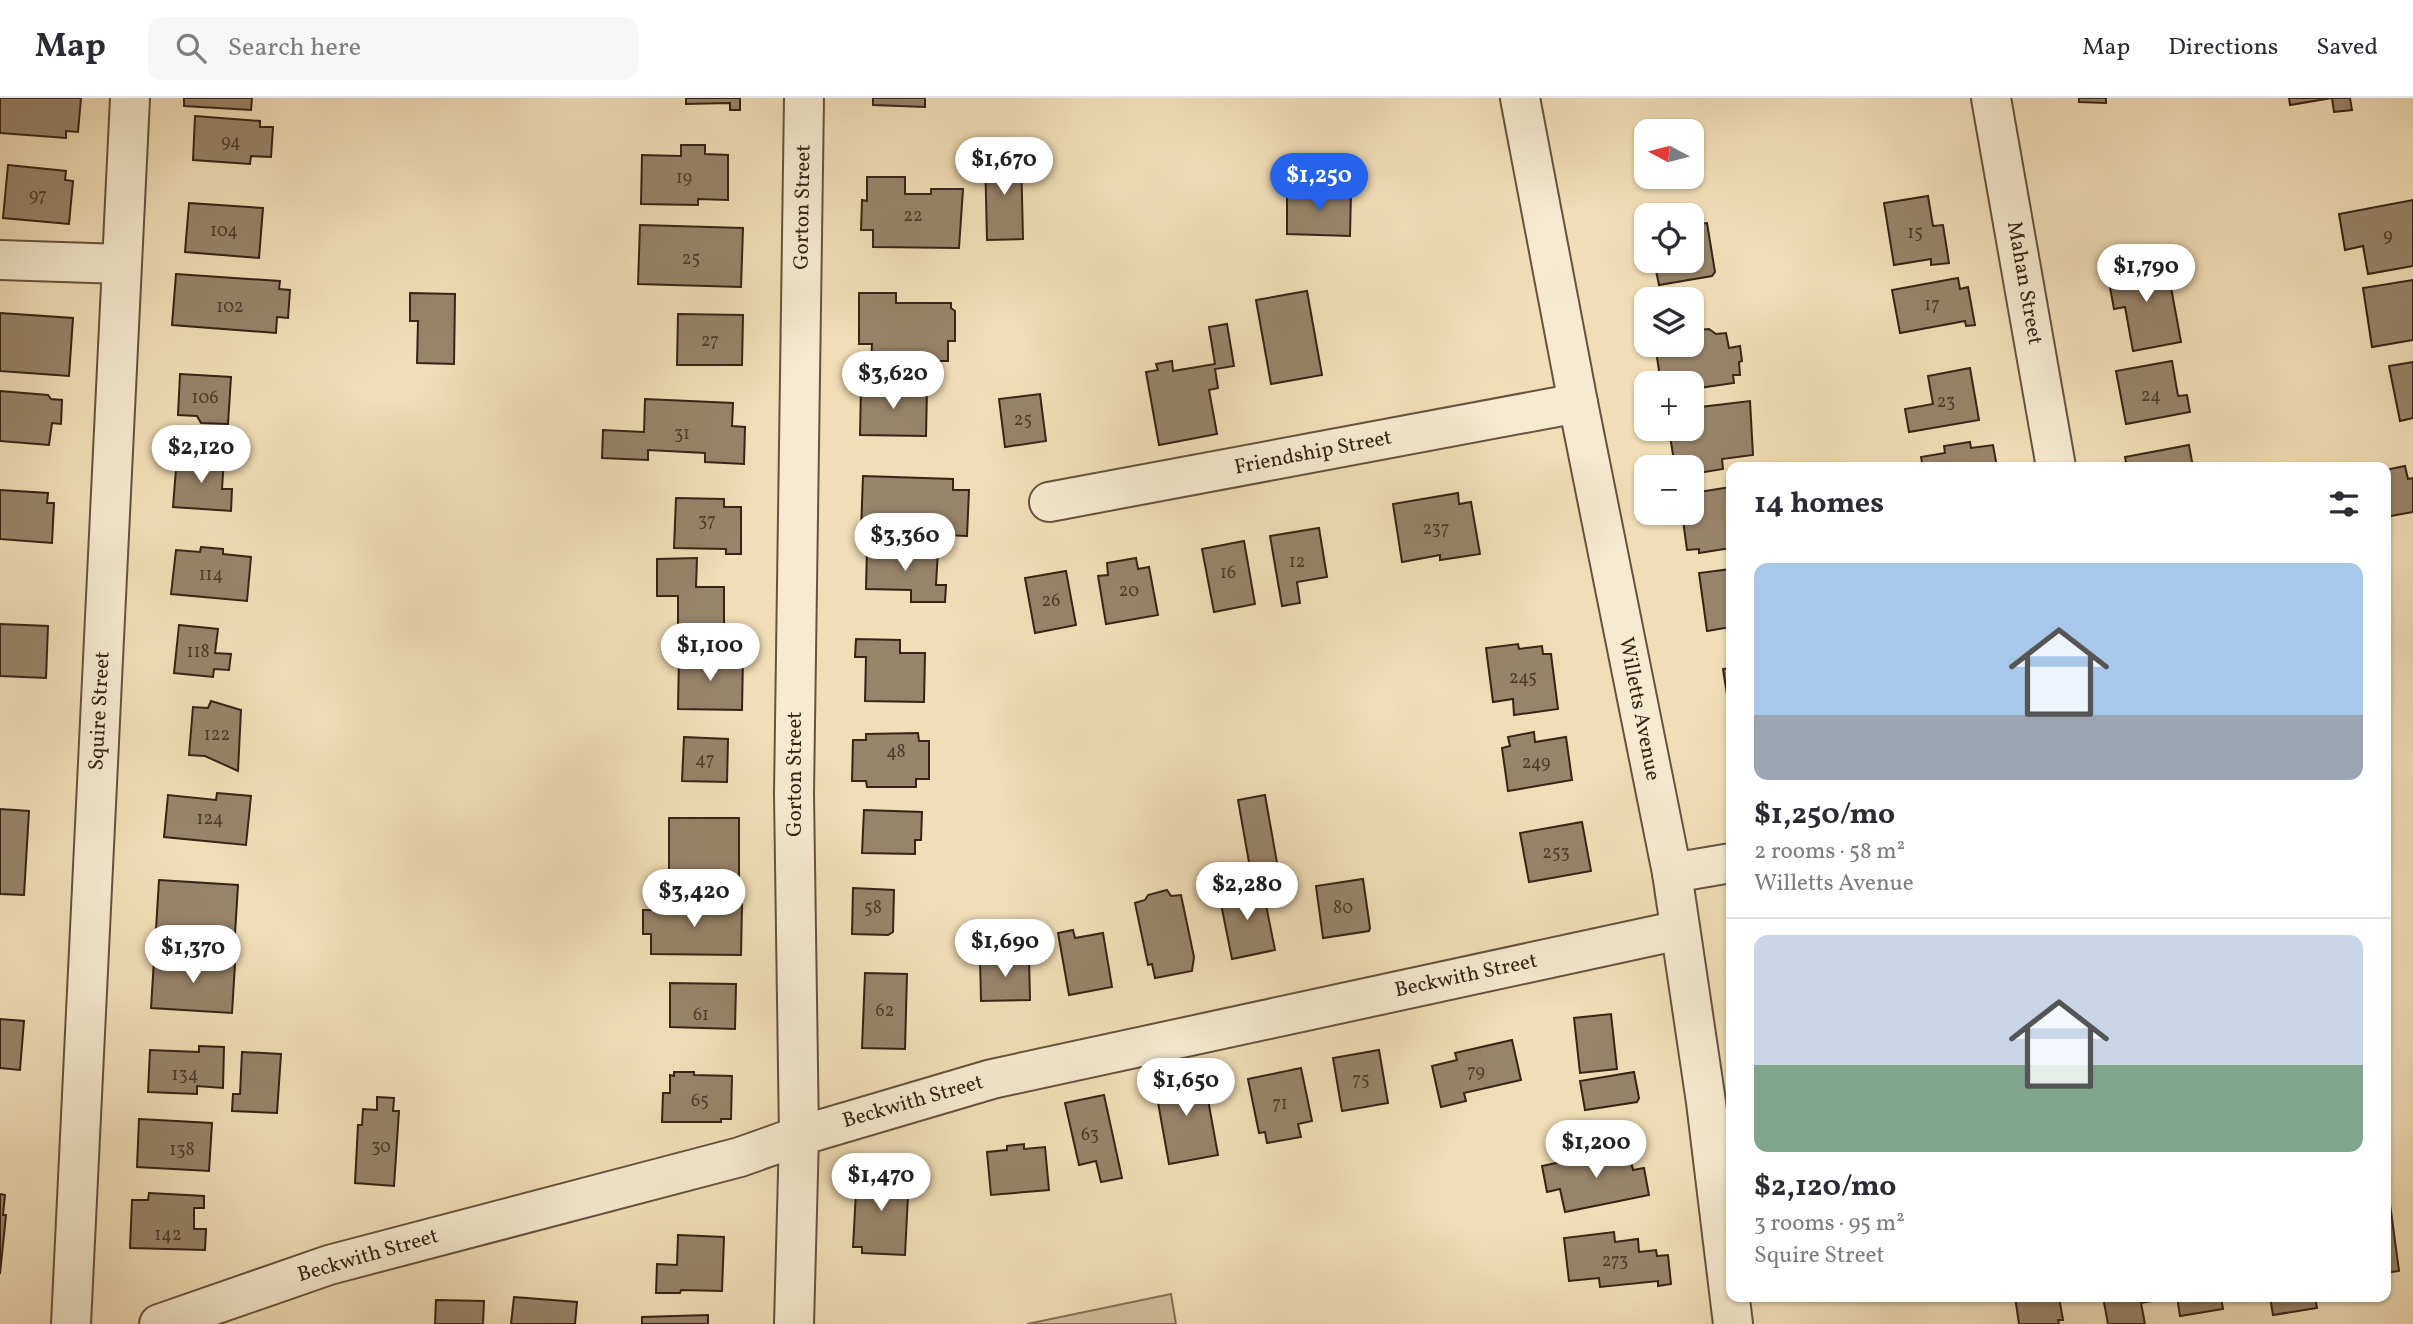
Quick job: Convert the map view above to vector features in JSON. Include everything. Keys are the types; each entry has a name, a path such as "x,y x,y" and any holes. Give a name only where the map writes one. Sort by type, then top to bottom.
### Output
{"street":[{"name":"Squire Street","path":"71,1324 130,98"},
{"name":"Gorton Street","path":"794,1324 799,1136 794,794 804,98"},
{"name":"Willetts Avenue","path":"1520,98 1672,873 1706,1102 1726,1266"},
{"name":"Mahan Street","path":"1991,98 2055,462"},
{"path":"0,260 122,264"},
{"name":"Friendship Street","path":"1049,502 1578,404"},
{"path":"1672,873 1726,864"},
{"name":"Beckwith Street","path":"159,1324 329,1265 740,1157 799,1136 992,1079 1680,930"},
{"name":"Willetts Avenue","path":"1730,1302 1733,1324"}],"shaded area":[{"path":"1171,1294 1176,1324 1027,1324"}],"building":[{"path":"0,98 81,98 78,132 66,131 66,138 0,133"},
{"path":"184,98 252,98 251,110 184,106"},
{"path":"686,98 740,98 740,110 730,110 730,103 686,104"},
{"path":"873,98 925,98 925,107 873,105"},
{"path":"2079,98 2106,98 2106,103 2079,102"},
{"path":"2289,98 2332,98 2290,105"},
{"path":"2332,98 2350,98 2352,110 2334,112"},
{"path":"195,116 260,121 260,127 273,127 271,157 251,156 250,164 193,160"},
{"path":"681,145 705,145 705,154 728,155 728,200 698,199 698,205 641,204 642,155 681,156"},
{"path":"1021,154 1023,239 987,240 985,155"},
{"path":"8,165 66,171 65,180 73,181 69,224 3,218"},
{"path":"867,177 905,177 905,194 931,194 931,189 963,189 959,248 873,247 873,230 861,230 862,200 867,201"},
{"path":"1287,191 1351,192 1350,236 1287,234"},
{"path":"1928,196 1933,226 1943,225 1949,263 1931,265 1931,259 1894,265 1884,203"},
{"path":"2413,200 2413,266 2368,274 2363,246 2345,250 2339,214"},
{"path":"189,203 263,208 259,258 185,252"},
{"path":"1704,223 1707,223 1715,272 1712,276 1659,285 1656,273 1704,273"},
{"path":"640,225 743,228 741,287 638,284"},
{"path":"2166,260 2181,342 2133,351 2125,307 2114,309 2107,271"},
{"path":"176,274 280,281 279,289 290,290 288,318 277,317 276,333 172,325"},
{"path":"1958,278 1960,289 1968,287 1975,325 1966,326 1965,321 1900,333 1892,290"},
{"path":"2413,280 2413,340 2372,347 2363,288"},
{"path":"1307,291 1322,375 1271,384 1256,300"},
{"path":"410,293 455,294 454,364 417,363 418,321 410,321"},
{"path":"859,293 896,293 896,303 951,303 951,308 955,311 955,341 948,341 948,361 871,361 872,344 859,344"},
{"path":"0,313 73,318 69,376 0,371"},
{"path":"678,314 743,315 742,365 677,365"},
{"path":"1227,324 1234,366 1215,369 1218,388 1209,390 1217,434 1159,445 1146,372 1158,370 1156,364 1172,361 1173,371 1215,364 1209,327"},
{"path":"1709,329 1716,334 1726,333 1729,348 1740,346 1740,375 1733,375 1734,383 1704,387 1704,371 1659,371 1657,357 1704,357 1704,330"},
{"path":"2172,361 2178,396 2187,395 2190,412 2126,424 2116,371"},
{"path":"2413,362 2413,418 2400,421 2389,366"},
{"path":"1970,368 1979,420 1909,432 1905,409 1933,404 1928,376"},
{"path":"180,374 231,377 228,424 201,423 197,416 178,415"},
{"path":"861,387 927,388 926,436 860,435"},
{"path":"0,391 48,395 51,399 62,400 61,424 52,423 49,445 0,441"},
{"path":"1040,394 1046,441 1005,447 999,399"},
{"path":"645,399 733,403 732,426 745,427 744,464 705,462 705,453 648,450 648,460 602,458 603,430 644,432"},
{"path":"1750,401 1753,455 1722,459 1723,469 1704,472 1704,455 1673,455 1671,441 1704,441 1704,407"},
{"path":"1970,442 1971,448 1993,445 1996,462 1922,462 1921,457 1945,453 1944,446"},
{"path":"2189,445 2192,462 2126,462 2125,457"},
{"path":"177,456 224,459 222,489 232,489 231,511 173,507"},
{"path":"2405,466 2408,479 2413,478 2413,512 2391,516 2391,469"},
{"path":"863,476 953,479 953,490 969,490 967,536 861,532"},
{"path":"1726,488 1726,549 1699,553 1699,549 1687,550 1684,525 1704,525 1704,491"},
{"path":"0,490 48,493 47,503 54,503 52,543 0,539"},
{"path":"1458,493 1459,504 1471,502 1480,554 1440,560 1440,555 1402,562 1393,504"},
{"path":"676,498 724,499 724,507 741,507 741,554 726,554 726,549 674,548"},
{"path":"1319,528 1327,577 1297,582 1300,603 1282,606 1270,536"},
{"path":"1244,541 1255,604 1214,612 1202,549"},
{"path":"201,547 223,549 223,554 251,557 247,601 171,594 176,550 200,552"},
{"path":"867,548 938,550 936,585 946,585 945,602 911,602 911,590 866,589"},
{"path":"697,558 696,587 724,587 724,633 678,633 678,596 657,596 657,559"},
{"path":"1136,558 1138,569 1149,567 1158,615 1106,624 1098,576 1108,575 1107,563"},
{"path":"1726,570 1726,628 1707,631 1699,573"},
{"path":"1066,571 1076,625 1035,633 1025,578"},
{"path":"0,624 48,626 46,678 0,676"},
{"path":"179,625 218,629 215,653 231,654 229,670 214,669 213,677 174,673"},
{"path":"856,639 900,640 900,653 925,653 924,702 865,701 866,657 855,657"},
{"path":"1518,644 1519,649 1542,646 1543,654 1551,654 1558,709 1514,715 1513,699 1493,702 1486,648"},
{"path":"679,656 743,657 742,710 678,709"},
{"path":"211,701 241,710 238,771 205,756 189,755 193,707 208,708"},
{"path":"1534,732 1535,742 1566,737 1572,780 1508,791 1502,748 1510,746 1508,737"},
{"path":"918,733 919,741 929,741 929,779 916,779 916,787 867,787 866,781 852,781 853,740 866,740 866,734"},
{"path":"684,737 728,739 727,782 682,781"},
{"path":"217,793 251,796 246,845 164,837 168,795 216,800"},
{"path":"1265,795 1277,863 1250,868 1238,800"},
{"path":"0,809 29,811 24,895 0,894"},
{"path":"864,810 922,812 921,840 915,840 915,854 862,853"},
{"path":"669,818 739,818 739,886 707,886 707,871 669,872"},
{"path":"1582,822 1591,871 1529,882 1520,833"},
{"path":"1363,879 1369,931 1323,938 1316,886"},
{"path":"159,880 238,885 235,934 156,929"},
{"path":"1262,885 1275,950 1232,959 1219,894"},
{"path":"853,888 894,890 893,932 888,935 852,934"},
{"path":"1167,890 1171,896 1181,895 1194,957 1192,971 1155,978 1152,964 1148,965 1135,903 1145,900 1148,895"},
{"path":"651,903 742,904 741,955 651,954 651,934 643,934 643,910 651,910"},
{"path":"1073,930 1075,938 1103,933 1112,987 1069,995 1058,933"},
{"path":"180,955 204,956 203,962 235,964 232,1013 151,1008 154,960 179,961"},
{"path":"1029,957 1030,1000 981,1001 980,958"},
{"path":"865,973 907,974 905,1049 862,1048"},
{"path":"670,983 736,984 735,1029 670,1027"},
{"path":"1611,1014 1617,1069 1580,1073 1574,1018"},
{"path":"0,1019 24,1021 20,1070 0,1068"},
{"path":"1512,1040 1521,1080 1464,1093 1466,1101 1441,1107 1432,1066 1457,1060 1455,1053"},
{"path":"199,1046 224,1047 223,1088 197,1086 197,1094 148,1092 150,1050 199,1052"},
{"path":"1379,1050 1388,1103 1342,1111 1333,1058"},
{"path":"242,1052 281,1054 277,1113 232,1111 233,1094 240,1094"},
{"path":"1301,1068 1312,1121 1298,1124 1301,1137 1267,1143 1265,1132 1259,1133 1248,1079"},
{"path":"674,1072 732,1076 731,1119 721,1119 721,1122 662,1122 663,1093 670,1093 670,1075 674,1076"},
{"path":"1197,1072 1200,1085 1205,1083 1218,1155 1169,1164 1154,1080"},
{"path":"1634,1072 1639,1098 1637,1102 1585,1110 1580,1081"},
{"path":"1104,1095 1122,1178 1101,1182 1096,1161 1079,1165 1065,1103"},
{"path":"377,1097 394,1098 393,1111 399,1111 394,1186 355,1183 358,1125 362,1125 363,1109 377,1110"},
{"path":"139,1119 212,1123 209,1171 137,1167"},
{"path":"1024,1144 1024,1149 1045,1147 1049,1190 991,1195 987,1152 1007,1150 1007,1146"},
{"path":"1628,1148 1633,1170 1644,1168 1649,1195 1565,1212 1560,1189 1547,1192 1542,1166"},
{"path":"857,1173 909,1175 905,1255 862,1253 862,1247 853,1247"},
{"path":"149,1193 204,1196 204,1208 194,1208 194,1229 206,1229 205,1250 130,1248 132,1200 148,1200"},
{"path":"0,1194 5,1195 3,1215 6,1215 0,1274"},
{"path":"2391,1211 2399,1271 2391,1272"},
{"path":"1614,1232 1615,1242 1638,1239 1639,1252 1656,1250 1657,1256 1668,1255 1671,1284 1658,1286 1658,1281 1600,1287 1599,1278 1569,1281 1564,1238"},
{"path":"678,1235 724,1237 722,1291 681,1290 680,1293 656,1293 657,1264 677,1265"},
{"path":"514,1297 577,1302 575,1324 511,1324"},
{"path":"436,1300 484,1301 483,1324 435,1324"},
{"path":"2016,1302 2060,1302 2063,1320 2058,1320 2059,1324 2019,1324"},
{"path":"2104,1302 2147,1302 2141,1303 2145,1324 2108,1324"},
{"path":"2178,1302 2222,1302 2223,1309 2180,1316"},
{"path":"2271,1302 2316,1302 2317,1308 2273,1315"},
{"path":"708,1315 708,1324 642,1324 642,1317"}]}
